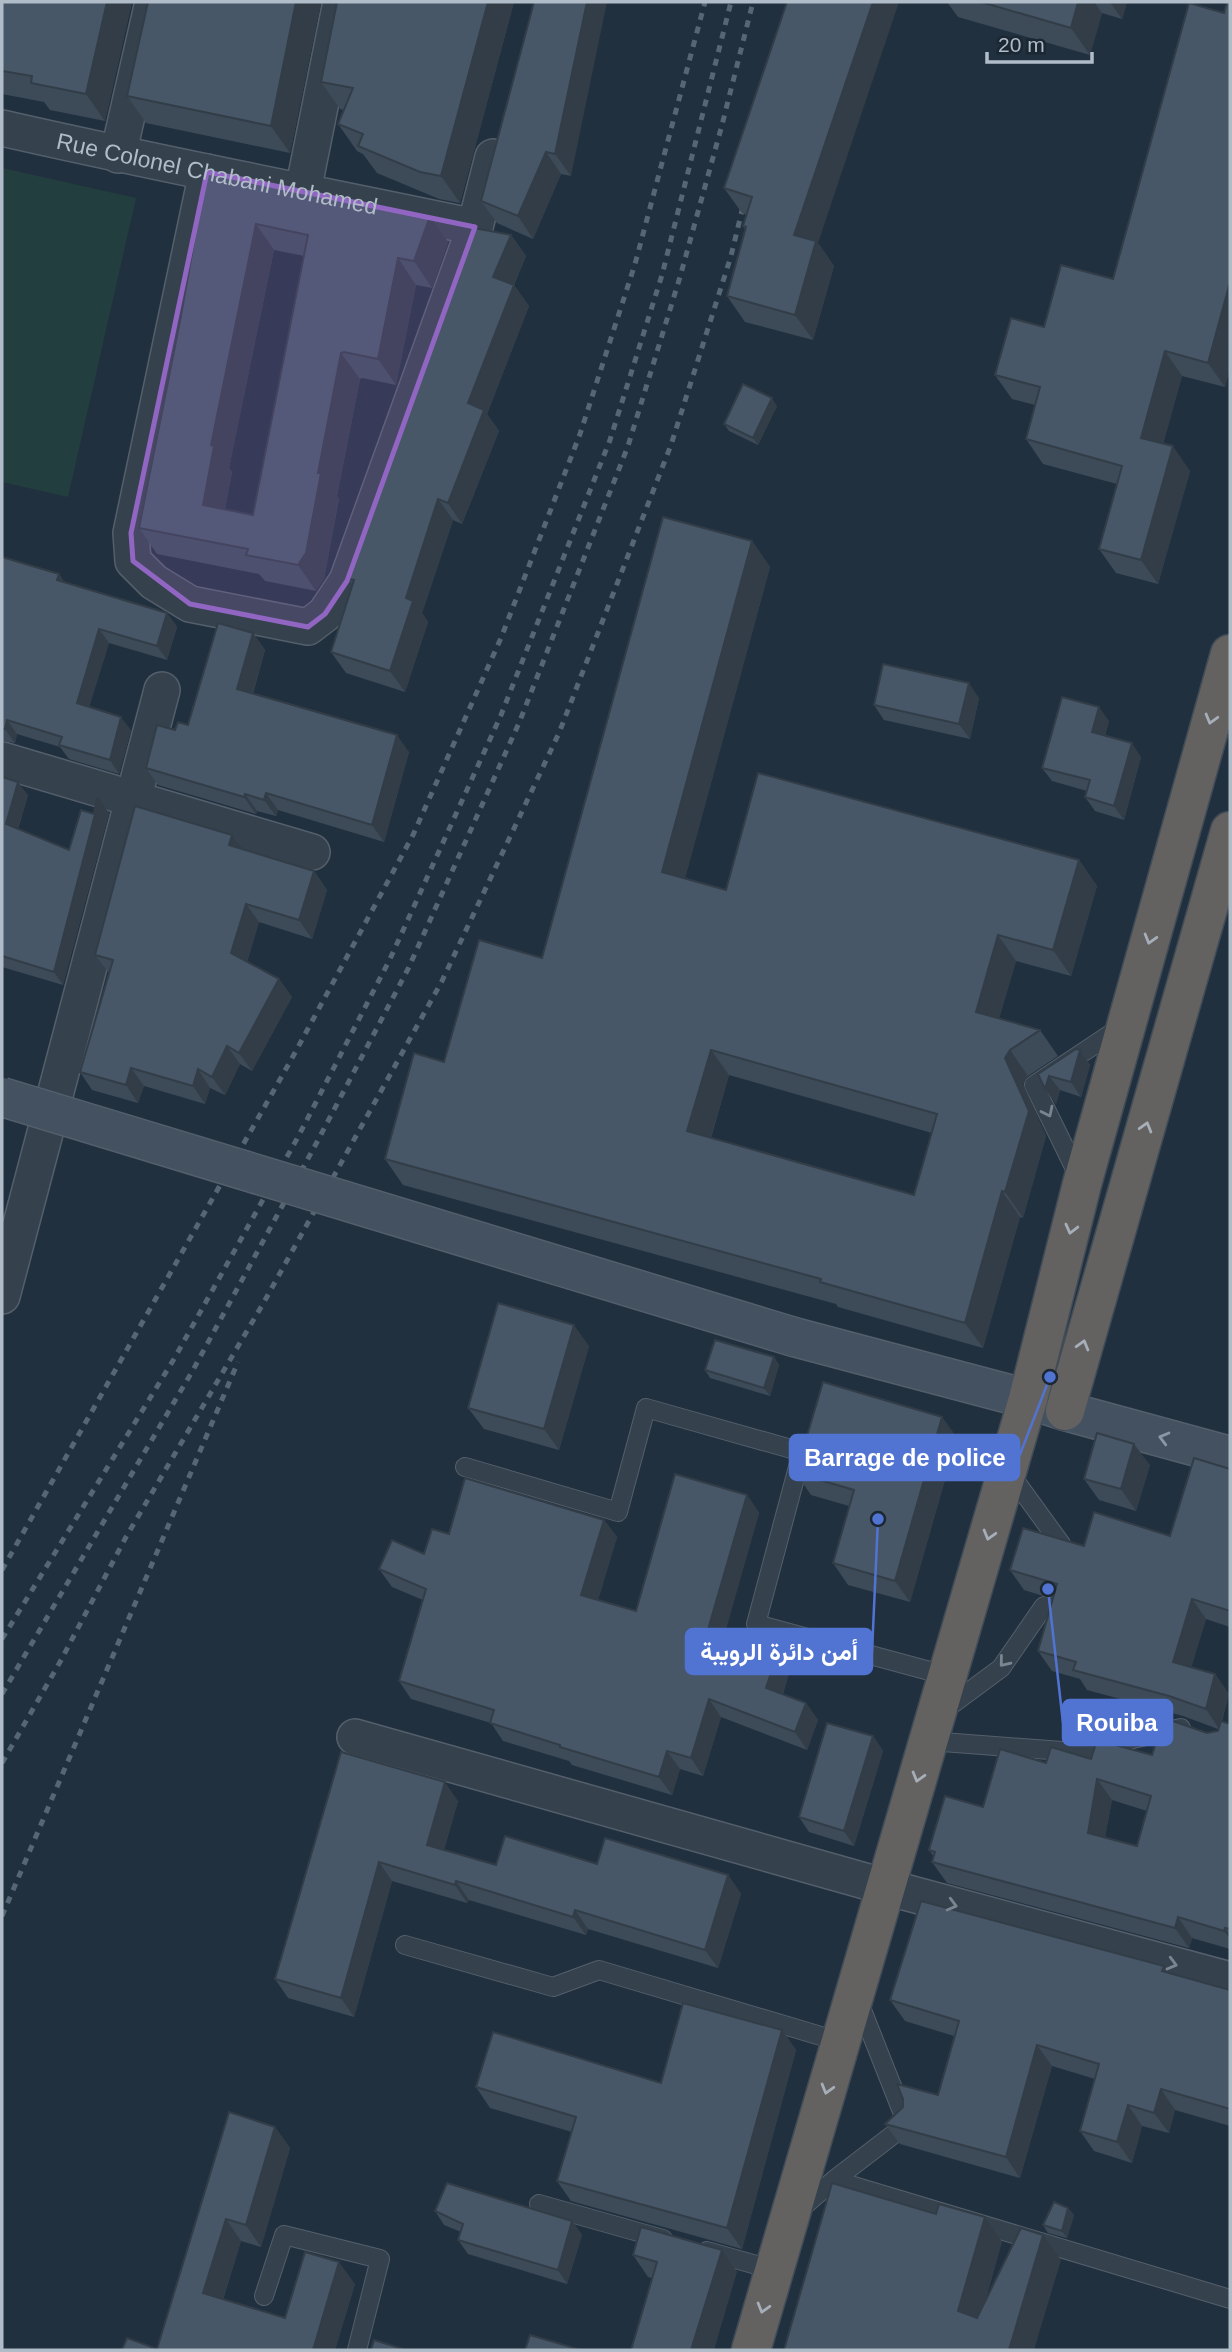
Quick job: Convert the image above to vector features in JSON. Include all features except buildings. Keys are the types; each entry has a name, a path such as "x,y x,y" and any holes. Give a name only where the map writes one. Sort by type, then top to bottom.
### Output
{"highway":[{"path":"751,2350 1008,1471 1082,1184 1230,654"},
{"path":"1065,1411 1230,831"}],"main road":[{"path":"2,1097 794,1337 1028,1399 1230,1457"}],"street":[{"path":"118,155 153,2"},
{"path":"303,191 341,2"},
{"path":"207,172 131,533 133,561 154,582 190,604 308,626 325,614 347,581 475,227 503,121"},
{"name":"Rue Colonel Chabani Mohamed","path":"2,128 118,155 475,227"},
{"path":"2,1296 162,690"},
{"path":"2,760 312,852"},
{"path":"355,1737 886,1887 1230,1980"}],"lane":[{"path":"1082,1184 1034,1085 1126,1023"},
{"path":"465,1467 618,1512 646,1408 802,1452 756,1624 948,1676"},
{"path":"1008,1471 1061,1544"},
{"path":"932,1729 1001,1668 1044,1606"},
{"path":"932,1729 1076,1752 1179,1727 1202,1735"},
{"path":"405,1945 553,1986 599,1970 841,2042"},
{"path":"789,2218 907,2123 855,1993"},
{"path":"834,2180 1230,2299"},
{"path":"539,2204 774,2270"},
{"path":"264,2296 284,2235 380,2259 357,2350"}],"highlighted area":[{"path":"207,172 475,227 347,581 325,614 308,627 190,604 133,561 131,533"}],"green space":[{"path":"2,168 136,198 68,497 2,482"}],"railway":[{"path":"2,1570 291,1060 413,835 501,638 580,434 635,264 705,2"},
{"path":"2,1639 174,1359 298,1137 390,959 501,715 610,440 662,275 731,2"},
{"path":"2,1694 193,1370 317,1142 408,969 519,723 628,446 680,277 753,2"},
{"path":"2,1763 60,1662 126,1537 264,1302 442,981 559,733 671,445 731,256 746,194"},
{"path":"2,1916 238,1362"}],"place":[{"name":"Barrage de police","path":"1050,1377"},
{"name":"أمن دائرة الرويبة","path":"878,1519"},
{"name":"Rouiba","path":"1048,1589"}]}
